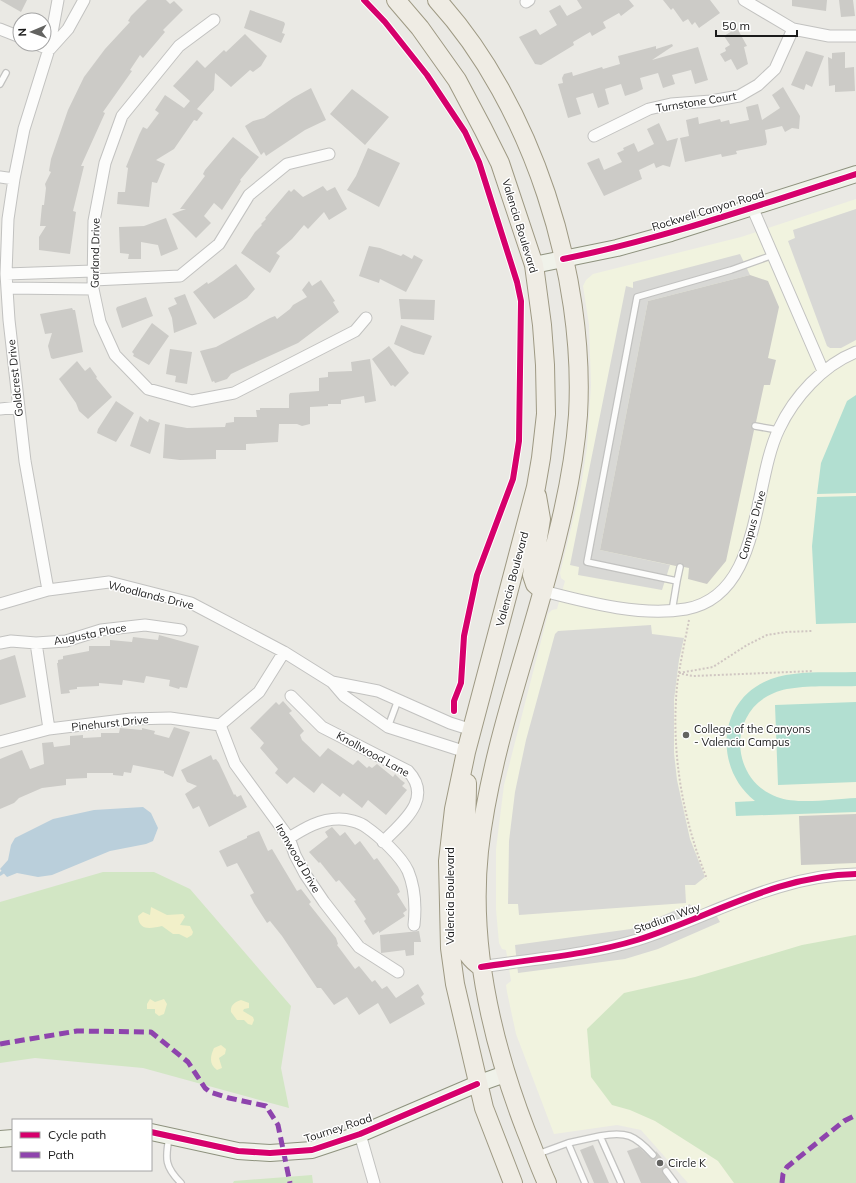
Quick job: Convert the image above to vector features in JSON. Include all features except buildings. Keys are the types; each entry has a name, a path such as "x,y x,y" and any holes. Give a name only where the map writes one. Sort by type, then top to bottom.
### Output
{"main road":[{"name":"Valencia Boulevard","path":"396,0 420,28 457,80 500,164 534,265 542,325 546,414 536,487 466,752 454,809 448,862 448,917 455,984 477,1084 484,1108 512,1183"},
{"path":"437,0 477,50 514,114 543,182 564,259 569,286 578,363 578,415 570,477 557,539 497,757 484,816 479,854 476,907 482,968 505,1074 547,1183"},
{"path":"536,487 541,519 532,575 535,584 542,591"},
{"path":"466,752 467,820 462,894 467,951 471,958 482,968"}],"street":[{"name":"Goldcrest Drive","path":"52,33 58,0"},
{"name":"Goldcrest Drive","path":"52,46 68,29 84,0"},
{"path":"744,0 793,29 828,36 856,36"},
{"name":"Garland Drive","path":"214,20 179,46 122,116 105,163 94,221 93,280 100,322 115,355 148,389 192,401 234,393 355,331 366,318"},
{"path":"0,29 12,34"},
{"name":"Turnstone Court","path":"594,136 649,109 671,104 711,101 739,96 758,85 775,69 793,29"},
{"name":"Goldcrest Drive","path":"48,52 24,129 14,179 8,219 6,274 18,407 25,461 48,590"},
{"path":"7,288 93,280 180,276 218,244 249,195 287,164 329,154"},
{"name":"Rockwell Canyon Road","path":"534,265 617,248 856,174"},
{"path":"0,177 14,179"},
{"path":"752,207 823,371"},
{"path":"6,274 93,280"},
{"name":"Campus Drive","path":"542,591 603,605 632,609 672,610 694,607 706,602 722,592 735,576 743,560 769,458 778,430 789,412 823,371 856,352"},
{"path":"0,408 18,407"},
{"name":"Woodlands Drive","path":"0,604 48,590 109,582 191,603 284,652 332,682 344,696 388,727 466,752"},
{"name":"Augusta Place","path":"0,643 11,640 36,643 66,641 101,630 145,625 181,630"},
{"path":"36,643 49,729"},
{"path":"220,724 259,692 284,652"},
{"name":"Woodlands Drive","path":"332,682 378,691 399,699 450,723 472,730"},
{"name":"Knollwood Lane","path":"291,696 322,727 408,771 414,777 418,792 416,805 383,842"},
{"name":"Pinehurst Drive","path":"0,742 49,729 131,719 170,718 220,724"},
{"name":"Ironwood Drive","path":"220,724 235,764 289,838 295,855 305,874 324,902 359,947 398,972"},
{"path":"289,838 315,823 338,819 364,826 402,861 407,870 414,895 414,925"},
{"name":"Stadium Way","path":"482,968 591,950 635,941 776,887 815,878 856,874"},
{"name":"Tourney Road","path":"152,1132 238,1151 270,1153 312,1150 360,1134 477,1084 505,1074"},
{"path":"360,1134 374,1183"},
{"path":"0,1139 12,1138"}],"lane":[{"path":"0,84 6,72"},
{"path":"677,581 587,562 637,296 730,270 773,255"},
{"path":"755,426 778,430"},
{"path":"672,610 680,567"},
{"path":"388,727 399,699"},
{"path":"536,1155 568,1143 616,1133 632,1136 642,1143 652,1155"},
{"path":"169,1135 166,1153 167,1164 172,1174 181,1183"},
{"path":"600,1136 622,1183"},
{"path":"568,1143 586,1183"},
{"path":"666,1171 676,1183"}],"path":[{"path":"364,0 427,75 465,132 479,162 517,282 521,301 518,441 513,479 477,576 464,636 461,683 454,701 454,711"},
{"path":"689,620 679,673 675,725 680,779 691,832 707,879"},
{"path":"679,673 713,667 747,645 767,635 786,632 812,631"},
{"path":"679,673 693,676 813,671"}],"shaded area":[{"name":"College of the Canyons - Valencia Campus","path":"856,199 856,1183 688,1183 641,1130 617,1125 554,1134 516,1034 506,985 511,981 506,950 502,949 499,943 496,910 496,849 504,785 548,614 552,610 557,609 565,581 561,578 560,573 580,492 587,448 591,385 589,325 583,286 586,280 593,274 741,237"},
{"path":"856,209 856,340 841,348 830,348 827,346 788,241 795,238 793,230"},
{"path":"740,254 750,275 648,301 600,550 670,565 662,590 578,575 579,567 570,565 626,286 633,288 633,282"},
{"path":"651,625 652,634 684,638 679,660 674,700 674,753 677,780 690,839 705,877 695,885 685,885 686,903 519,915 518,904 508,904 509,841 515,792 526,740 555,634 558,631"},
{"path":"690,904 698,920 715,913 720,922 658,949 625,959 518,973 515,945 631,929"}],"green space":[{"path":"856,395 856,493 817,494 821,463 847,401"},
{"path":"856,496 856,623 816,624 812,546 817,497"},
{"path":"813,672 856,672 856,686 814,686 792,688 774,693 759,702 748,715 742,730 740,746 743,762 750,776 761,788 777,797 795,801 856,798 856,812 736,816 735,802 755,801 741,787 732,771 727,753 727,735 731,718 740,702 753,689 771,679 781,676"},
{"path":"856,702 856,782 778,785 775,705"},
{"path":"103,872 154,872 190,889 291,1006 281,1068 289,1108 143,1068 35,1058 0,1063 0,902"},
{"path":"856,935 856,1183 734,1183 718,1161 655,1121 630,1110 612,1105 591,1077 587,1029 624,993 695,977 802,945"},
{"path":"312,1175 313,1183 233,1183 234,1181"}],"sand":[{"path":"151,907 167,915 183,914 185,917 180,925 190,926 193,932 192,935 187,938 179,934 173,934 162,926 150,928 143,927 138,916 143,912 150,915"},
{"path":"150,999 155,1002 164,999 167,1004 164,1014 159,1016 155,1013 155,1009 147,1009 147,1004"},
{"path":"241,1000 249,1003 249,1008 244,1009 243,1011 253,1017 254,1020 252,1025 248,1024 244,1020 237,1020 231,1012 231,1007 233,1004"},
{"path":"221,1045 226,1049 225,1054 219,1058 222,1068 217,1070 211,1063 211,1057 214,1048"}],"water":[{"path":"143,807 151,813 158,828 153,841 146,844 110,851 52,875 38,877 17,873 7,877 0,869 8,860 11,845 15,838 53,819 94,810"}],"marked path":[{"path":"0,1044 77,1031 151,1032 188,1062 205,1088 210,1092 229,1098 266,1106 278,1125 290,1183"},
{"path":"782,1183 783,1174 787,1167 844,1121 856,1115"}],"cycle path":[{"path":"364,0 385,22 427,75 465,132 479,162 517,282 521,301 519,441 513,479 477,575 464,636 461,683 454,701 454,711"},
{"path":"563,259 637,242 856,174"},
{"path":"481,967 580,953 618,945 664,931 771,889 827,876 856,874"},
{"path":"152,1132 238,1151 270,1153 312,1150 360,1134 477,1084"}],"place":[{"name":"College of the Canyons - Valencia Campus","path":"686,735"},
{"name":"Circle K","path":"660,1163"}]}
